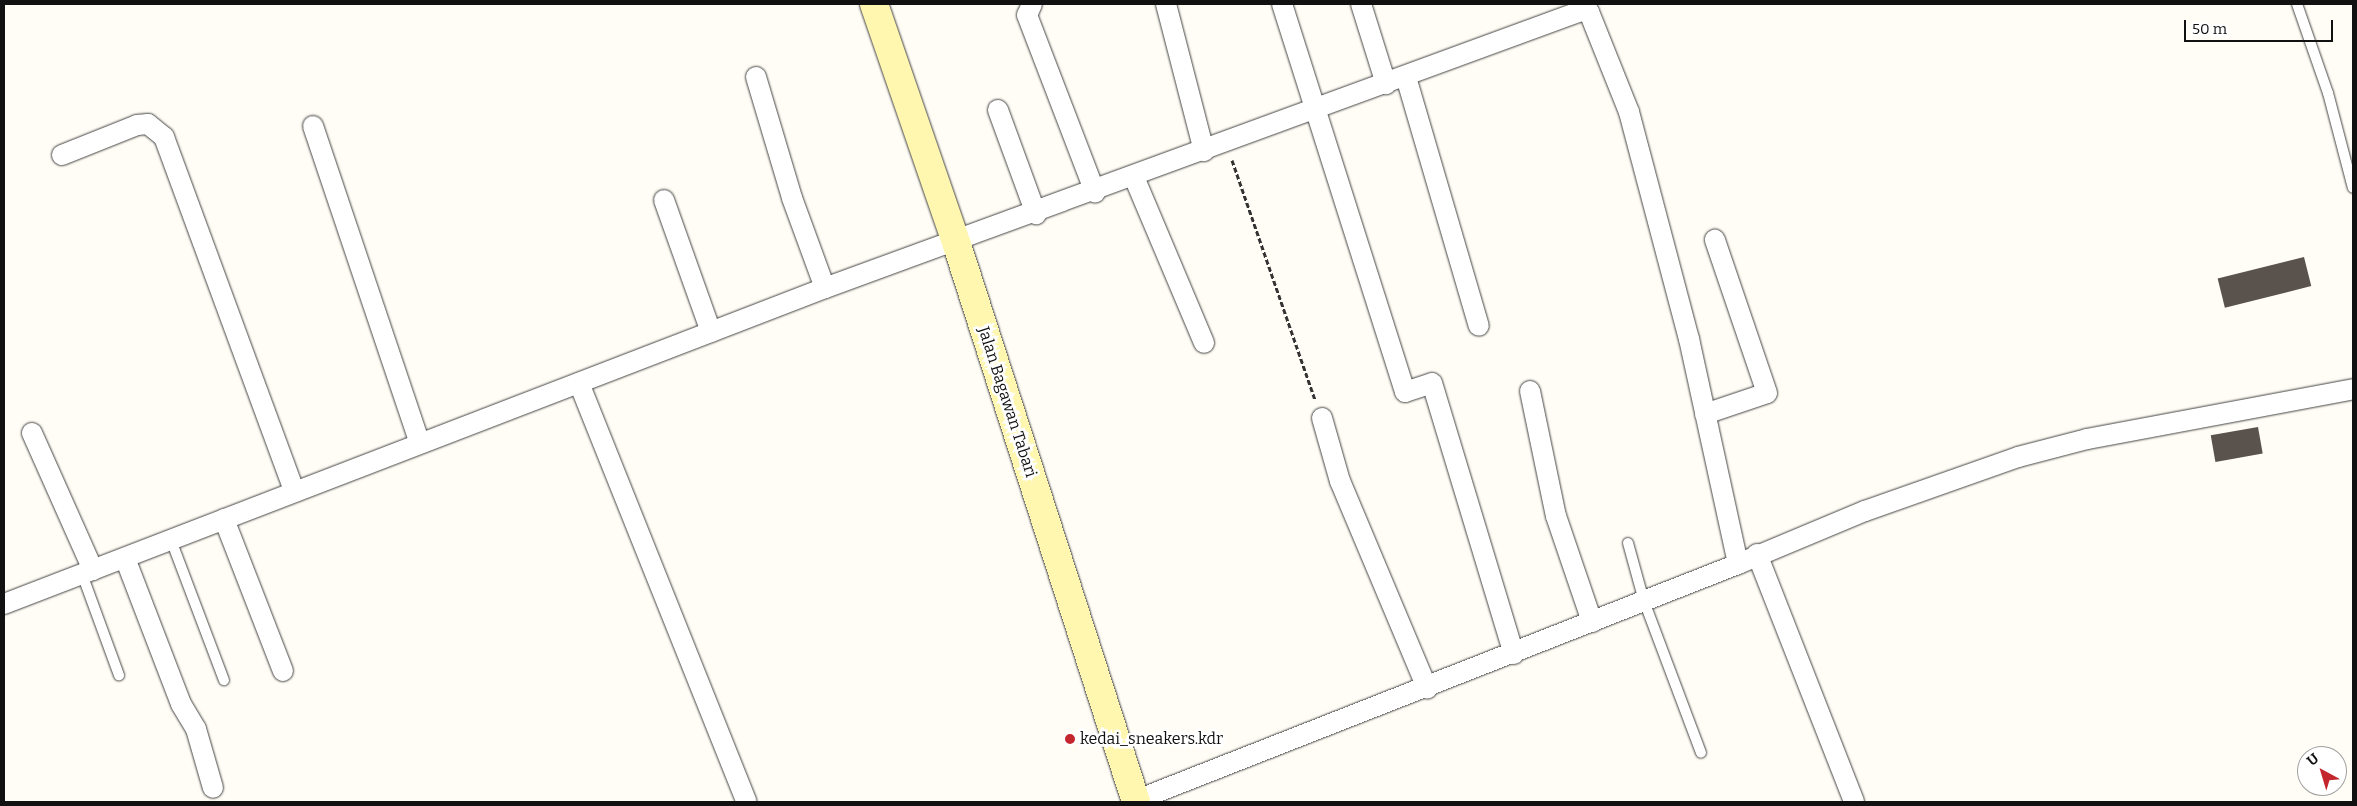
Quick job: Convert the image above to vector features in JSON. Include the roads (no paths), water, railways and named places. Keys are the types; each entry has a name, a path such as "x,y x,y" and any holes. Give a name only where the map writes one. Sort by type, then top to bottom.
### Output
{"street":[{"name":"Jalan Bagawan Tabari","path":"874,4 956,241 1135,802"},
{"path":"1032,4 1027,15 1095,192"},
{"path":"1166,4 1204,151"},
{"path":"1282,4 1312,111 1405,392 1432,383 1514,654"},
{"path":"1361,4 1386,84"},
{"path":"4,604 419,441 579,383 825,288 1036,214 1581,11 1590,12 1629,112 1705,414 1738,564"},
{"path":"756,77 792,198 825,288"},
{"path":"1406,77 1479,326"},
{"path":"998,110 1036,214"},
{"path":"62,155 137,126 148,124 164,137 294,491"},
{"path":"313,126 419,441"},
{"path":"1134,177 1204,342"},
{"path":"664,200 711,332"},
{"path":"1705,414 1768,394 1714,240"},
{"path":"579,383 747,802"},
{"path":"1135,802 1514,654 1738,564 1757,554 2018,457 2087,439 2353,389"},
{"path":"1530,391 1556,516 1592,622"},
{"path":"1322,418 1340,481 1427,688"},
{"path":"32,433 88,572"},
{"path":"224,519 283,671"},
{"path":"1757,554 1854,802"},
{"path":"124,558 181,704 196,729 213,788"}],"lane":[{"path":"2297,4 2328,93 2353,188"},
{"path":"170,540 224,680"},
{"path":"1628,542 1644,601 1702,753"},
{"path":"88,572 119,675"}],"place":[{"name":"kedai_sneakers.kdr","path":"1070,739"}]}
